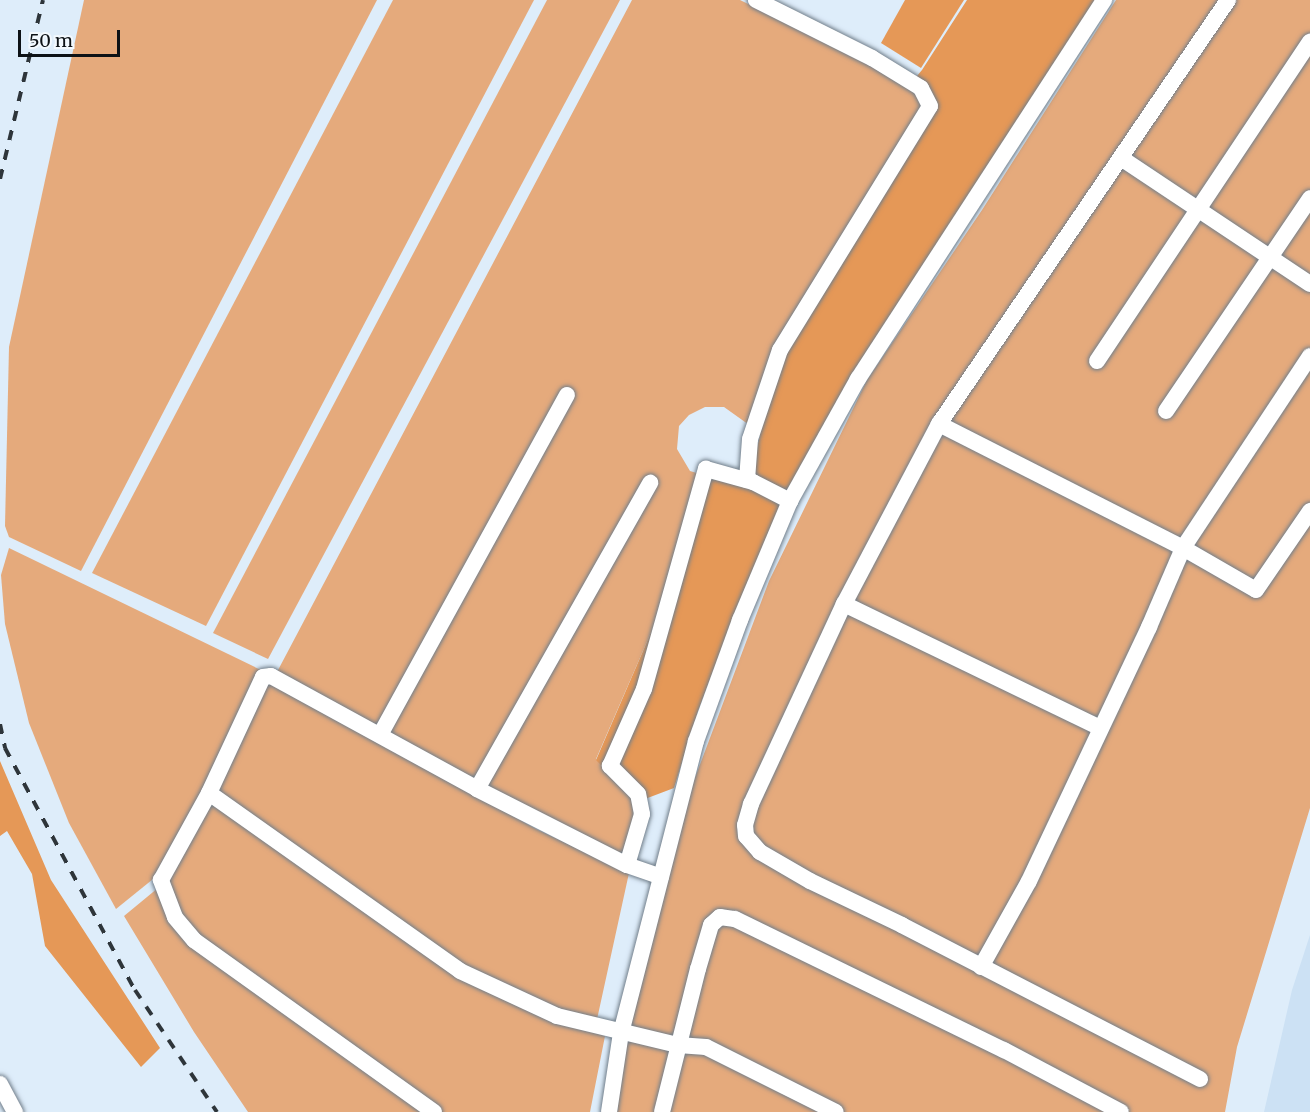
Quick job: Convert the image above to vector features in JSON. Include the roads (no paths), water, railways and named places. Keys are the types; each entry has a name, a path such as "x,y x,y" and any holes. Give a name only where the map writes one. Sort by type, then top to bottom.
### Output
{"street":[{"path":"747,480 750,439 780,350 930,106 921,88 882,64 756,0"},
{"path":"609,1112 621,1033 696,741 740,620 789,501 858,379 1104,0"},
{"path":"1200,1079 902,925 810,881 760,852 746,836 745,825 751,804 844,604 939,424 1228,0"},
{"path":"1097,361 1310,42"},
{"path":"1121,158 1310,284"},
{"path":"1166,411 1310,198"},
{"path":"981,967 1029,880 1183,548 1310,356"},
{"path":"380,735 567,395"},
{"path":"939,424 1183,548 1256,590 1310,511"},
{"path":"627,865 642,814 638,794 610,765 644,689 706,469 747,480 789,501"},
{"path":"477,789 650,483"},
{"path":"844,604 1100,728"},
{"path":"434,1112 194,940 175,917 161,880 209,793 263,677 271,676 477,789 627,865 661,877"},
{"path":"209,793 460,971 557,1016 678,1045 706,1047 836,1112"},
{"path":"662,1112 711,925 720,917 735,919 961,1029 1121,1112"},
{"path":"0,1084 15,1112"}],"railway":[{"path":"0,179 43,0"},
{"path":"0,724 5,748 135,990 217,1112"}]}
